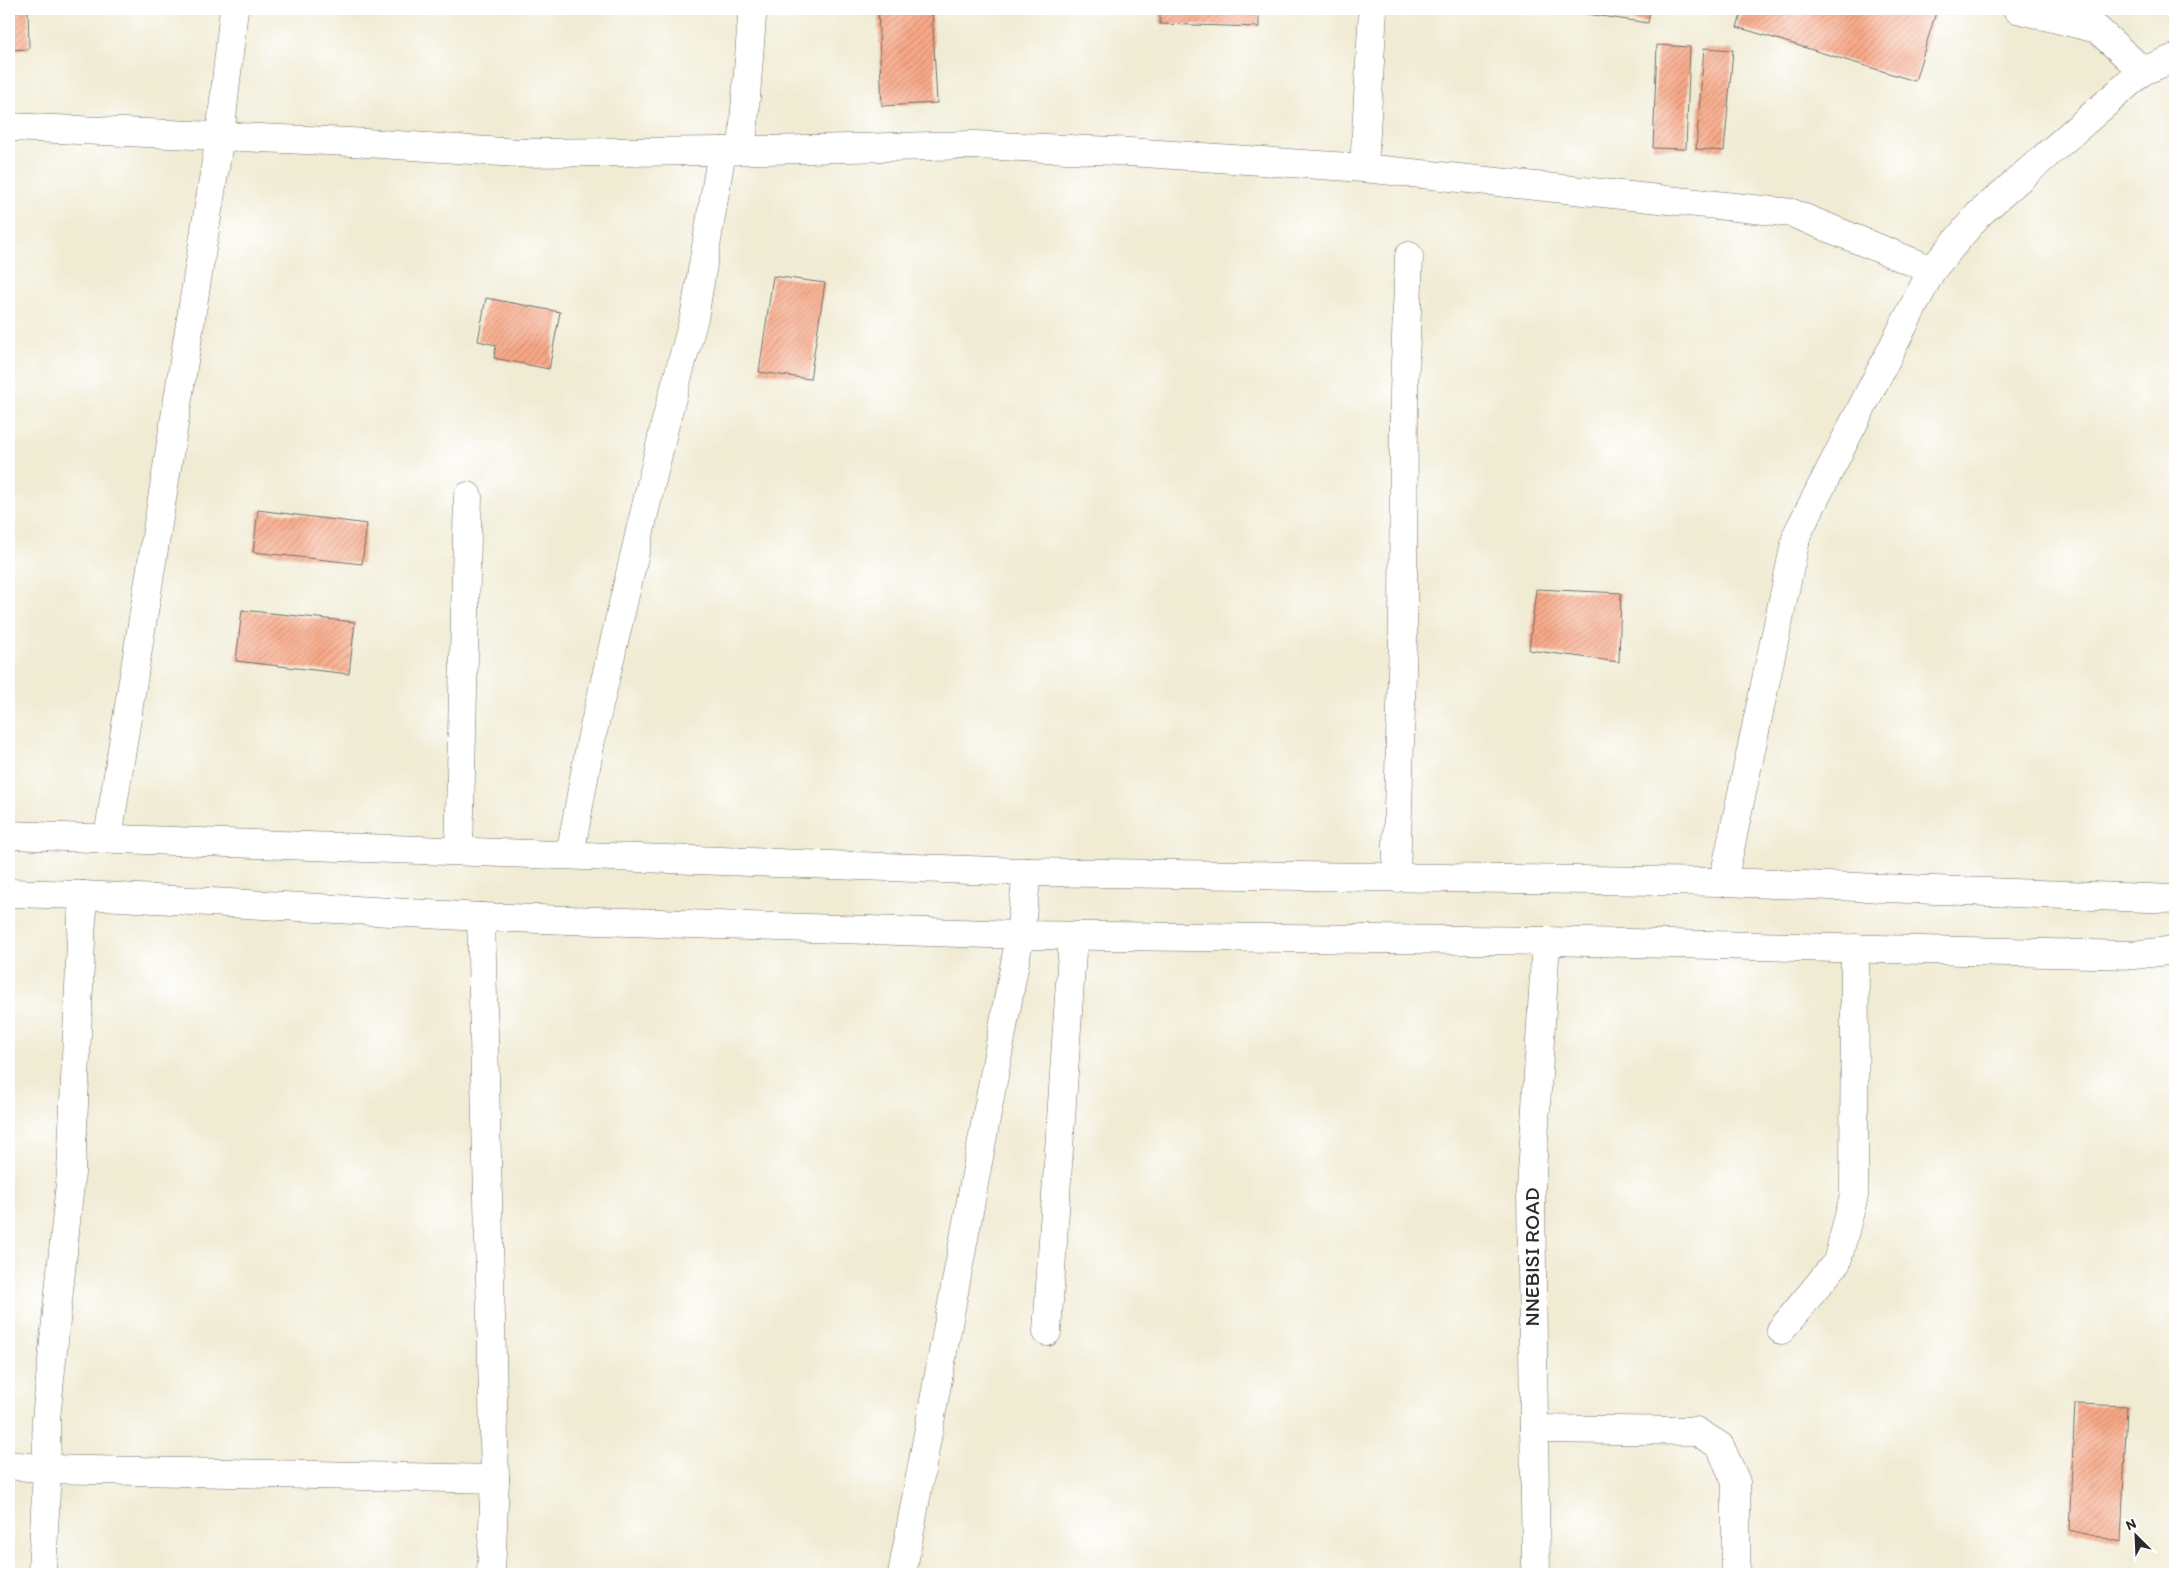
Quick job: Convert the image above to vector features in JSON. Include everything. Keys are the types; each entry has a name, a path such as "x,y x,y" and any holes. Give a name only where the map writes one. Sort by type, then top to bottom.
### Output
{"street":[{"path":"108,838 220,136 234,9"},
{"path":"570,855 591,740 667,416 694,318 732,150 752,17 751,9"},
{"path":"1364,168 1373,9"},
{"path":"2017,9 2097,29 2143,71"},
{"path":"1723,882 1797,534 1932,270 1978,215 2143,71 2175,58"},
{"path":"9,127 351,142 518,152 974,145 1115,151 1364,168 1792,213 1932,270"},
{"path":"1396,878 1403,638 1404,391 1409,256"},
{"path":"459,851 468,496"},
{"path":"9,835 1027,872 1723,882 2175,899"},
{"path":"902,1574 1020,935 1027,872"},
{"path":"9,893 83,895 480,917 1020,935 1546,941 2134,954 2175,950"},
{"path":"42,1574 47,1469 46,1419 71,1173 83,895"},
{"path":"480,917 495,1479 491,1574"},
{"path":"1047,1332 1073,936"},
{"name":"NNEBISI ROAD","path":"1536,1574 1531,1190 1546,941"},
{"path":"1782,1330 1837,1262 1854,1196 1855,948"},
{"path":"1534,1429 1696,1431 1720,1446 1736,1482 1736,1574"},
{"path":"9,1464 47,1469 495,1479"}],"building":[{"path":"9,9 28,9 29,49 9,50"},
{"path":"932,9 937,103 882,106 878,10"},
{"path":"1160,9 1259,9 1259,27 1160,24"},
{"path":"1582,9 1650,9 1648,23 1581,13"},
{"path":"1743,9 1937,9 1915,81 1737,27"},
{"path":"1657,45 1690,47 1686,149 1653,148"},
{"path":"1704,48 1733,50 1724,151 1696,149"},
{"path":"773,276 825,283 810,379 759,372"},
{"path":"486,298 560,312 549,369 494,358 496,345 478,341"},
{"path":"258,510 367,524 362,564 253,552"},
{"path":"1536,589 1621,593 1619,662 1529,650"},
{"path":"242,610 355,622 349,674 236,661"},
{"path":"2075,1404 2127,1406 2121,1542 2069,1530"}]}
